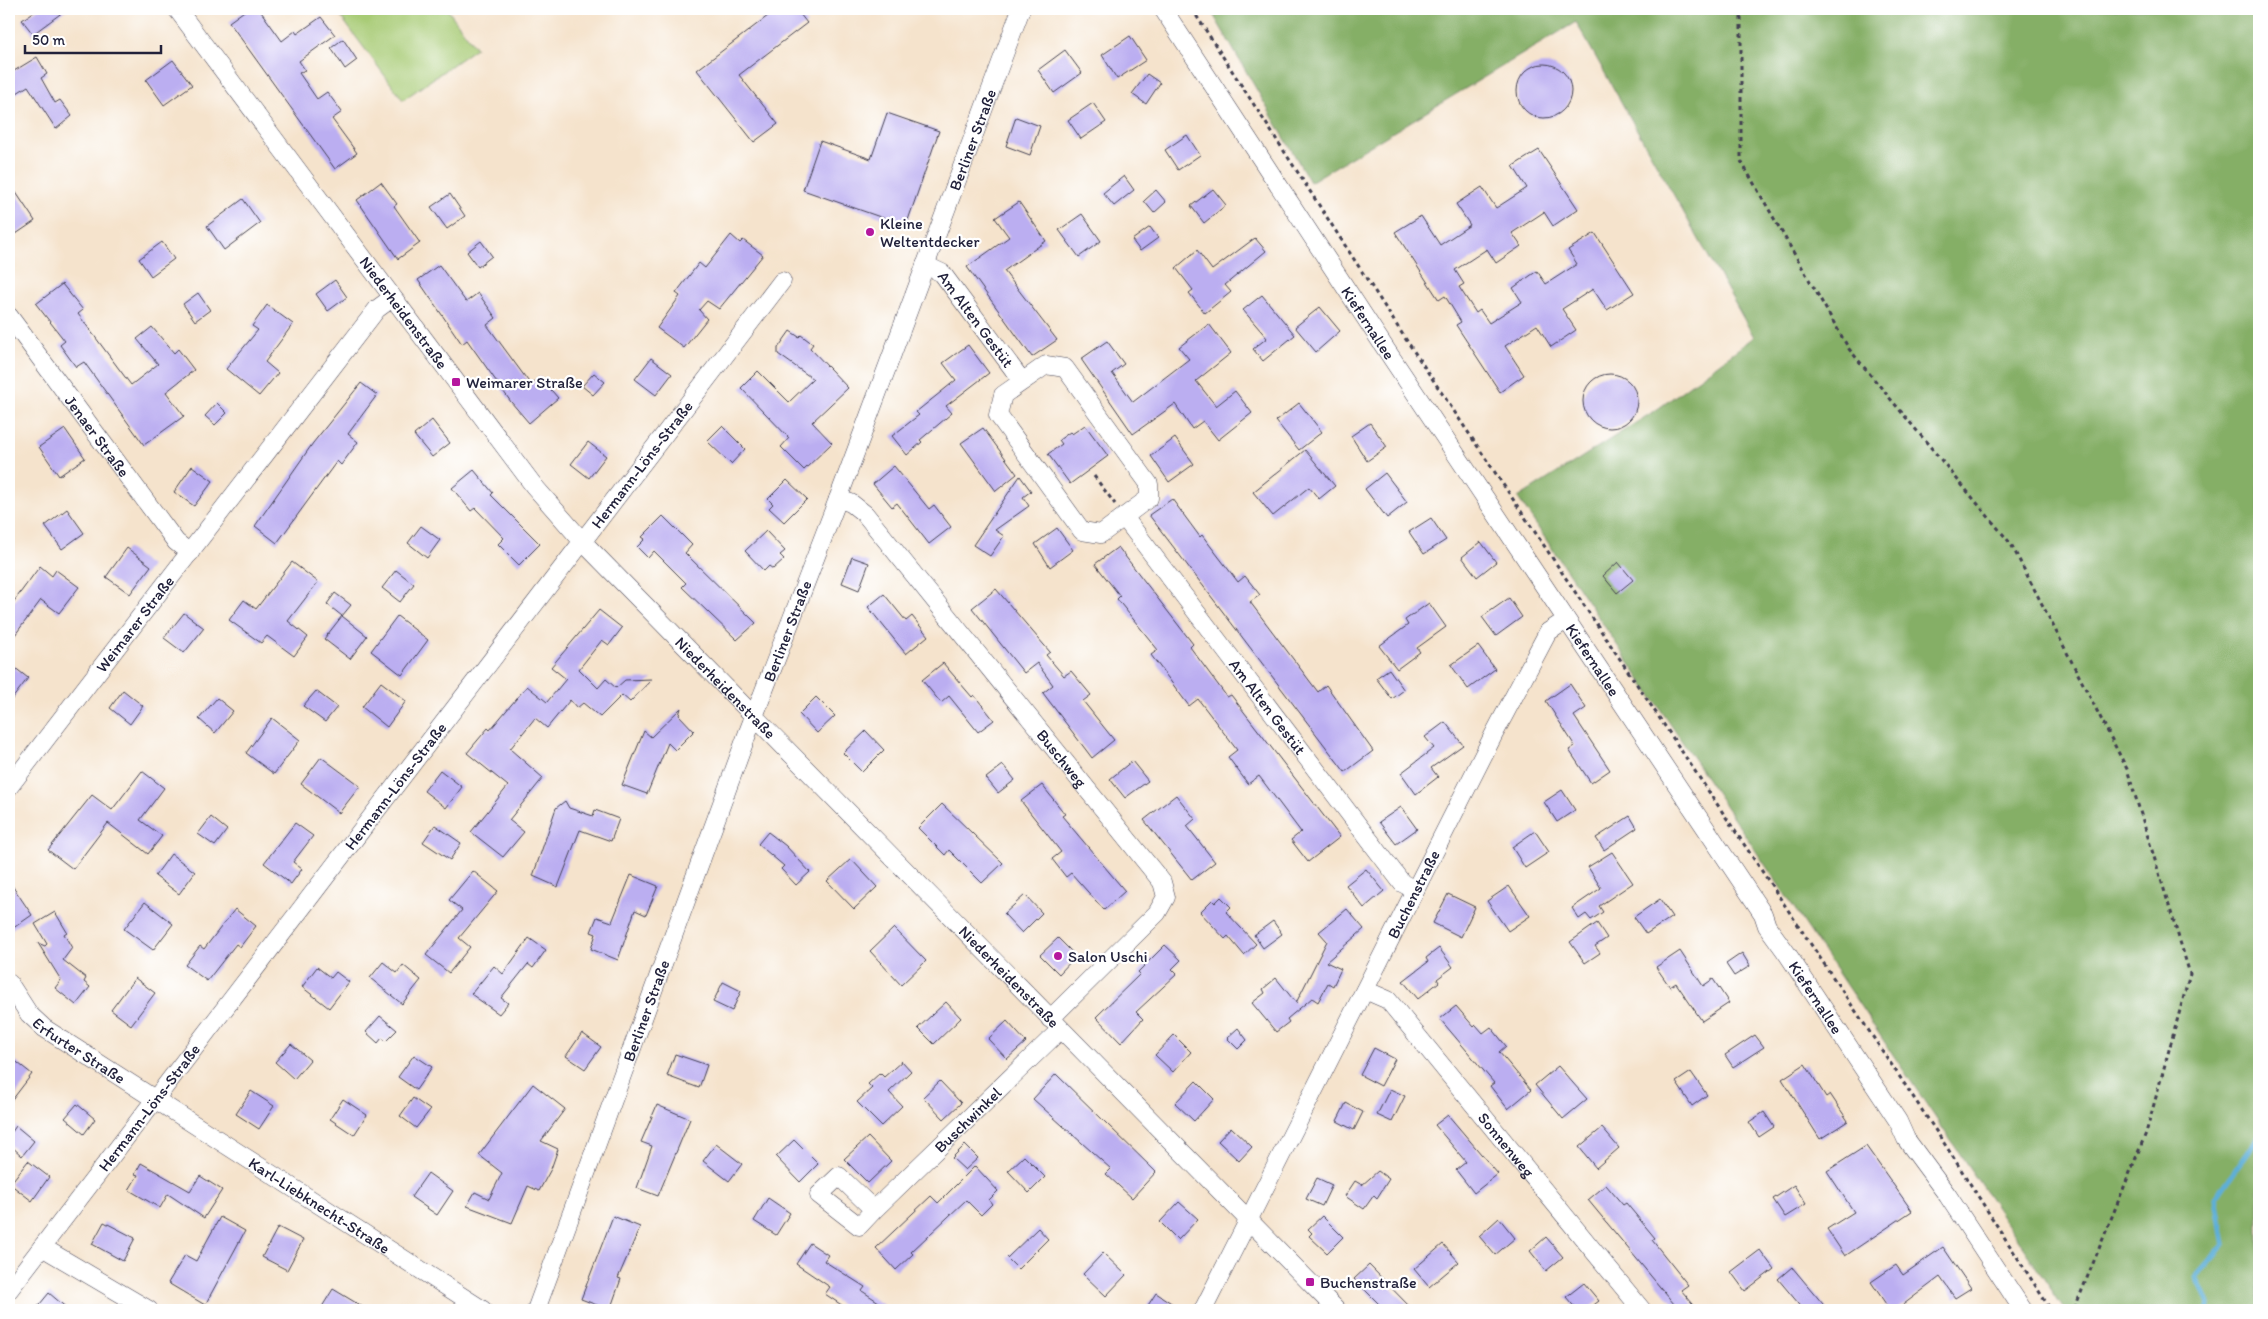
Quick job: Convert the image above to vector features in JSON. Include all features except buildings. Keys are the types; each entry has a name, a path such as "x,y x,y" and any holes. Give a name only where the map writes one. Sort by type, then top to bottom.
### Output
{"street":[{"name":"Niederheidenstraße","path":"177,9 534,486 584,542 1337,1310"},
{"name":"Berliner Straße","path":"536,1310 754,715 838,499 1021,9"},
{"name":"Kiefernallee","path":"1163,9 1566,620 1752,898 1777,941 1898,1121 1906,1139 1948,1196 2023,1310"},
{"name":"Am Alten Gestüt","path":"925,265 942,273 1022,381"},
{"name":"Hermann-Löns-Straße","path":"9,1290 584,542 782,281"},
{"name":"Weimarer Straße","path":"9,787 377,309 392,298"},
{"name":"Jenaer Straße","path":"9,316 176,542 190,553"},
{"name":"Am Alten Gestüt","path":"1046,364 1065,368 1150,484 1149,498 1101,534 1082,531 998,415 1003,395 1022,381 1046,364"},
{"name":"Buschweg","path":"838,499 851,503 864,514 1162,882 1166,897 1157,913 1055,1024"},
{"name":"Am Alten Gestüt","path":"1124,517 1402,883 1415,890"},
{"name":"Buchenstraße","path":"1203,1310 1415,890 1548,632 1566,620"},
{"name":"Sonnenweg","path":"1365,990 1388,1000 1642,1310"},
{"name":"Erfurter Straße","path":"12,994 44,1028 155,1100"},
{"name":"Buschwinkel","path":"874,1210 1055,1024"},
{"name":"Karl-Liebknecht-Straße","path":"155,1100 483,1310"},
{"path":"42,1247 149,1310"}],"path":[{"path":"1192,9 1405,338 1944,1143 2051,1310"},
{"path":"1742,9 1741,161 1849,349 2010,544 2127,769 2190,974 2146,1133 2074,1310"},
{"path":"1094,476 1124,517"}],"green space":[{"path":"335,9 447,9 476,48 403,100"},
{"path":"1210,9 2259,9 2259,1310 2065,1310 1518,498 1659,408 1754,337 1576,22 1310,182"}],"waterway":[{"path":"2208,1310 2209,1305 2197,1276 2224,1245 2216,1198 2259,1136"}],"place":[{"name":"Kleine Weltentdecker","path":"870,232"},
{"name":"Weimarer Straße","path":"456,382"},
{"name":"Salon Uschi","path":"1058,956"},
{"name":"Buchenstraße","path":"1310,1282"}]}
